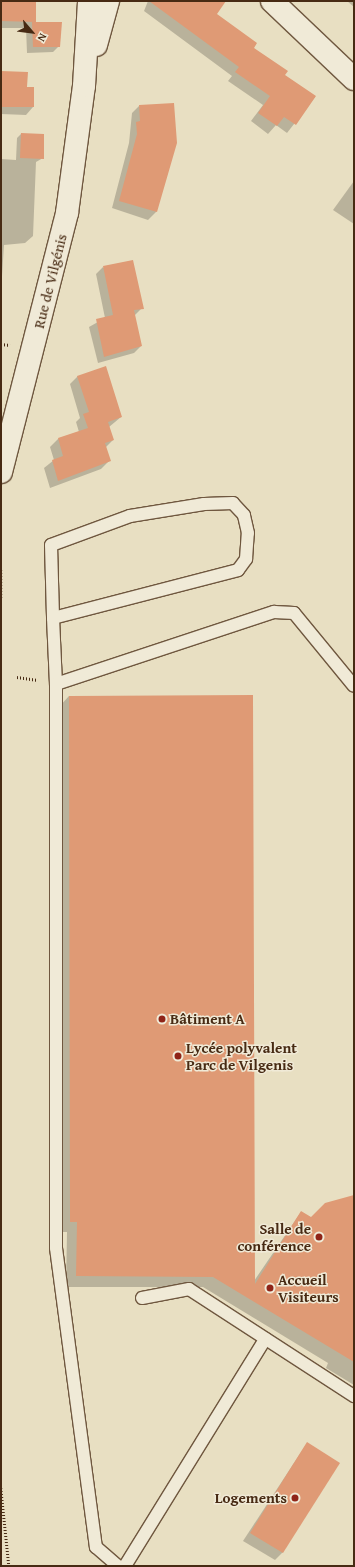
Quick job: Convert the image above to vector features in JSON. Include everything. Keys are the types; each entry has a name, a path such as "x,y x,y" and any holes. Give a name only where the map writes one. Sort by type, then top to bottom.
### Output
{"street":[{"name":"Rue de Vilgénis","path":"1,472 67,213 84,86 89,1"},
{"name":"Rue de Vilgénis","path":"84,86 108,1"},
{"path":"272,1 354,79"}],"lane":[{"path":"53,618 238,570 246,559 248,533 244,515 233,503 204,504 130,516 51,545 53,618 56,684 56,1248 96,1547 118,1566"},
{"path":"56,684 274,612 294,613 354,686"},
{"path":"142,1298 189,1289 354,1396"},
{"path":"125,1566 265,1339"}],"path":[{"path":"1,570 1,598"},
{"path":"1,1488 9,1566"}],"building":[{"path":"1,1 36,2 36,22 1,21"},
{"path":"149,1 226,1 217,14 257,43 254,48 288,71 285,75 316,96 296,125 284,117 277,126 258,113 270,96 235,72 239,67"},
{"path":"32,22 62,22 60,47 33,47"},
{"path":"1,71 28,72 27,87 34,87 34,107 1,107"},
{"path":"174,103 177,143 157,212 119,201 137,134 136,122 140,121 139,105"},
{"path":"21,133 44,134 44,159 20,158"},
{"path":"133,260 144,309 134,310 142,346 104,357 96,319 113,315 103,266"},
{"path":"106,366 122,417 108,422 114,440 105,443 111,461 58,481 52,460 63,456 58,438 88,428 83,414 89,412 77,376"},
{"name":"Bâtiment A","path":"253,695 255,1284 301,1211 311,1217 325,1203 354,1195 354,1362 213,1277 76,1276 77,1222 70,1222 69,696"},
{"name":"Logements","path":"307,1442 340,1463 283,1553 250,1533"}],"place":[{"name":"Bâtiment A","path":"162,1019"},
{"name":"Lycée polyvalent Parc de Vilgenis","path":"178,1056"},
{"name":"Salle de conférence","path":"319,1237"},
{"name":"Accueil Visiteurs","path":"270,1288"},
{"name":"Logements","path":"295,1498"}]}
